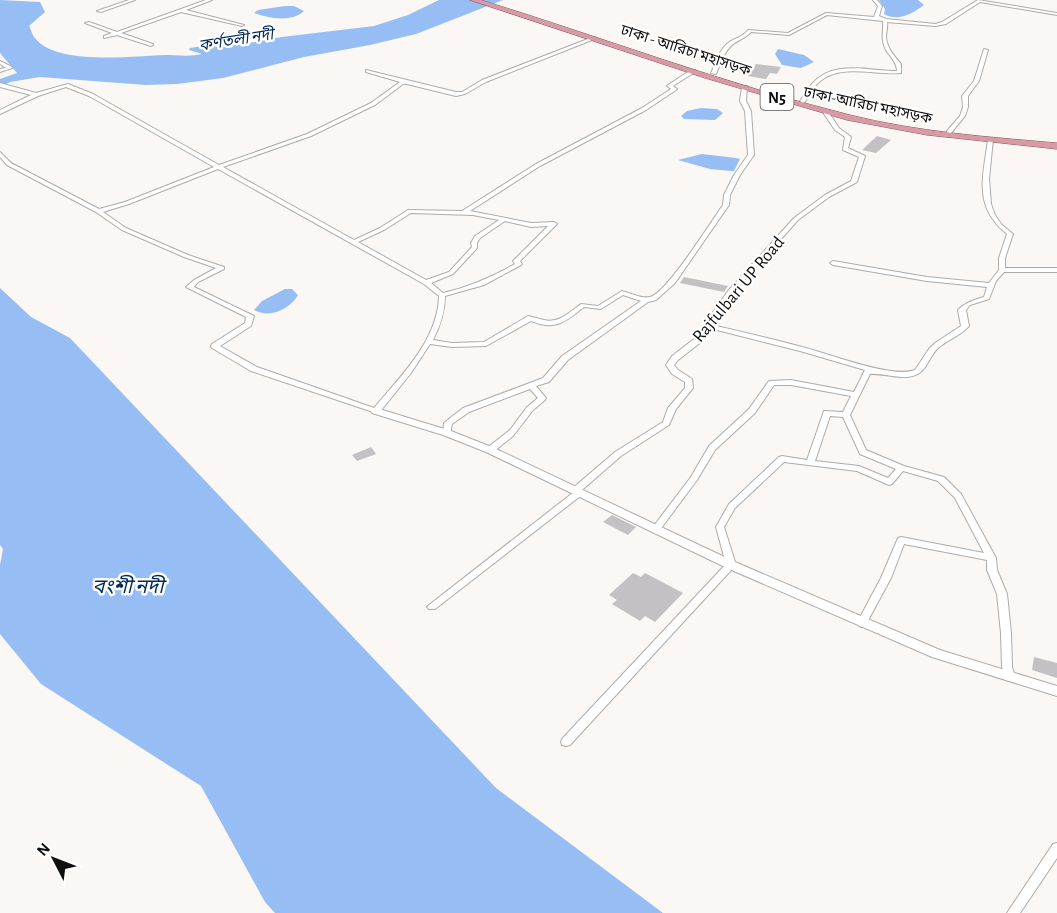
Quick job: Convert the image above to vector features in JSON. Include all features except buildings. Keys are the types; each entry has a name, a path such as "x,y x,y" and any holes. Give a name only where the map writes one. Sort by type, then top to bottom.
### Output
{"highway":[{"name":"N5","path":"474,0 509,9"},
{"name":"ঢাকা - আরিচা মহাসড়ক","path":"486,0 850,114 949,132 1057,144"},
{"name":"ঢাকা-আরিচা মহাসড়ক","path":"509,9 693,71 825,111 893,126 991,140 1057,144"}],"street":[{"path":"99,11 133,0"},
{"path":"106,37 210,0"},
{"path":"875,0 880,6 876,17 884,19"},
{"path":"714,73 728,45 746,38 750,31 789,34 826,14 935,25 944,23 980,1 1057,14"},
{"path":"179,10 242,25"},
{"path":"803,101 810,87 821,78 846,68 899,72 899,64 890,55 885,45 883,33 886,24 884,19"},
{"path":"87,23 151,45"},
{"path":"368,71 450,92 464,93 484,81 594,38"},
{"path":"949,132 960,121 967,107 965,96 976,81 986,50"},
{"path":"0,62 10,68 0,71"},
{"path":"463,213 547,159 644,109 674,89 670,86 693,71"},
{"path":"98,211 127,203 218,166 309,135 373,104 401,83 407,82"},
{"path":"0,85 36,95"},
{"path":"0,112 36,95 66,85 92,95 426,283 442,295 443,303 429,342 376,411"},
{"path":"429,342 452,345 486,344 531,318 545,325 555,325 583,305 599,308 622,293 646,300 654,299 673,282 706,237 726,206 727,195 737,175 751,155 748,111 743,101 745,87"},
{"name":"Rajfulbari UP Road","path":"578,491 618,454 666,423 672,408 689,388 689,381 670,366 675,358 697,341 730,292 796,219 827,196 854,182 862,156 845,149 848,137 837,129 825,111"},
{"path":"991,140 984,188 990,217 1000,228 1011,234 1002,258 1002,270"},
{"path":"0,154 18,169 98,211 124,229 186,256 222,268 189,286 250,316 248,324 215,346 254,369 447,433 490,450 730,565 862,623 936,654 1057,691"},
{"path":"354,242 410,212 473,213 531,225 554,224 516,261 519,264 508,271 474,288 442,295"},
{"path":"426,283 451,273 475,247 477,237 503,220"},
{"path":"833,262 927,279 991,285"},
{"path":"708,326 802,349 874,370 913,374 921,369 935,346 965,326 962,310 968,304 987,298 991,285 1002,270 1057,270"},
{"path":"447,433 448,423 466,410 513,391 533,387 546,380 565,358 646,300"},
{"path":"874,370 867,372 846,415 863,452 901,468 941,479 958,496 991,558 992,570 1002,594 1006,633 1006,667 1010,677"},
{"path":"656,528 694,478 712,448 752,411 772,383 794,384 837,393 855,394"},
{"path":"490,450 518,426 529,406 542,398 533,387"},
{"path":"810,463 827,413 846,415"},
{"path":"730,565 720,527 732,506 782,459 859,469 889,482 901,468"},
{"path":"432,607 578,491"},
{"path":"862,623 886,578 901,540 991,558"},
{"path":"566,742 730,565"},
{"path":"1012,913 1057,848"}],"water":[{"name":"কর্ণতলী নদী","path":"0,0 40,2 45,12 29,26 34,37 45,47 77,56 116,57 197,55 202,54 189,50 190,48 215,44 238,45 282,37 374,26 408,15 439,0 503,0 416,34 304,57 223,78 177,84 146,85 40,77 10,82 0,87 0,79 17,73 0,53"},
{"path":"879,0 918,0 924,5 910,14 894,17 884,14 885,9"},
{"path":"294,6 304,11 299,15 286,18 273,18 254,13 258,10"},
{"path":"778,49 804,55 814,62 801,68 782,65 775,54"},
{"path":"701,108 717,109 723,113 715,120 684,119 681,116 687,111"},
{"path":"702,154 740,159 734,171 710,169 678,160"},
{"name":"বংশী নদী","path":"0,288 31,317 70,338 496,788 663,913 275,913 265,902 201,786 41,684 0,634 0,565 3,549 0,545"},
{"path":"285,289 292,289 298,295 290,305 273,313 260,313 254,310 262,301"}]}
